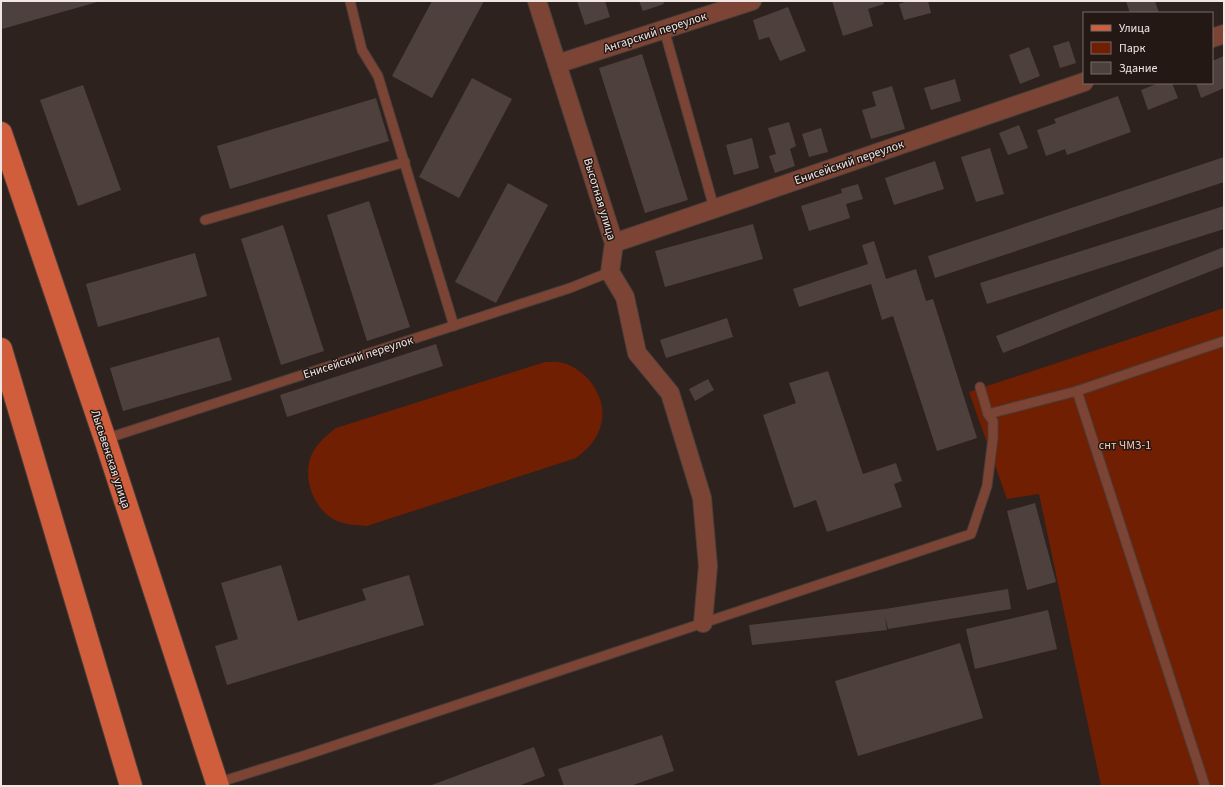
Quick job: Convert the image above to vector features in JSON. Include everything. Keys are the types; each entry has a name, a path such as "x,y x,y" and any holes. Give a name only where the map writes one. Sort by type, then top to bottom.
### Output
{"main road":[{"name":"Лысьвенская улица","path":"1,132 105,438 217,784"},
{"path":"1,349 131,786"}],"street":[{"name":"Высотная улица","path":"537,1 614,243 610,272"},
{"name":"Ангарский переулок","path":"557,64 752,1"},
{"path":"1213,38 1224,34"},
{"name":"Енисейский переулок","path":"614,243 1083,82"},
{"path":"610,272 625,297 637,353 670,393 702,498 708,566 703,622"}],"lane":[{"path":"350,1 362,50 378,76 454,326"},
{"path":"664,30 714,208"},
{"path":"205,220 404,162"},
{"name":"Енисейский переулок","path":"105,438 570,288 610,272"},
{"path":"988,414 1077,391 1224,341"},
{"path":"217,784 971,534 987,486 993,438 993,421 988,414 980,387"},
{"path":"1077,391 1205,786"}],"green space":[{"name":"снт ЧМЗ-1","path":"1224,308 1224,786 1101,786 1039,494 1007,499 969,392"},
{"path":"545,362 563,363 582,373 596,390 600,401 602,422 598,433 594,441 576,458 367,526 337,521 328,516 315,500 309,480 308,469 310,459 314,450 319,444 336,428"}],"building":[{"path":"1,1 101,1 2,29"},
{"path":"432,1 484,1 432,98 392,76"},
{"path":"577,1 605,1 610,17 585,25"},
{"path":"639,1 663,1 664,4 643,11"},
{"path":"832,1 883,1 884,4 868,9 873,26 843,36"},
{"path":"908,1 928,1 931,13 904,20 899,4"},
{"path":"1126,1 1155,1 1159,12 1130,12"},
{"path":"788,7 806,51 780,61 769,37 759,40 753,20"},
{"path":"1069,41 1076,63 1060,68 1053,46"},
{"path":"1029,47 1040,76 1020,84 1009,55"},
{"path":"642,54 688,200 645,213 599,68"},
{"path":"1224,56 1224,88 1201,98 1196,84 1213,84 1213,61"},
{"path":"472,78 512,99 459,198 419,177"},
{"path":"955,79 961,101 931,110 924,88"},
{"path":"1156,84 1172,84 1178,98 1148,110 1141,90"},
{"path":"83,85 121,190 78,206 40,100"},
{"path":"892,86 905,129 871,139 862,110 876,106 872,92"},
{"path":"1118,96 1131,132 1067,155 1065,149 1046,156 1037,130 1056,123 1054,119"},
{"path":"376,98 389,141 230,189 217,146"},
{"path":"789,122 796,146 790,149 795,166 775,173 769,156 776,154 768,128"},
{"path":"1019,125 1028,148 1008,155 999,133"},
{"path":"821,128 828,152 809,157 802,134"},
{"path":"752,138 759,168 734,175 726,145"},
{"path":"990,148 1004,194 976,202 961,157"},
{"path":"1224,157 1224,182 935,278 928,256"},
{"path":"935,161 944,189 894,205 885,178"},
{"path":"508,183 548,205 496,303 455,282"},
{"path":"858,184 863,199 846,204 850,218 809,231 801,206 842,193 841,189"},
{"path":"369,201 410,327 367,341 327,215"},
{"path":"1224,206 1224,229 987,304 980,283"},
{"path":"753,224 763,259 665,287 655,251"},
{"path":"283,225 324,351 281,365 241,239"},
{"path":"874,241 886,279 916,269 926,301 933,299 977,438 937,451 893,316 882,320 871,284 799,307 793,289 868,264 862,245"},
{"path":"1224,247 1224,266 1003,353 996,336"},
{"path":"195,253 207,296 98,327 86,284"},
{"path":"727,318 733,337 666,358 660,340"},
{"path":"219,337 232,380 123,411 110,368"},
{"path":"436,344 443,366 287,417 280,395"},
{"path":"828,371 863,474 896,463 902,481 894,484 902,507 827,532 816,500 794,508 763,415 796,403 789,383"},
{"path":"708,379 714,390 695,401 689,389"},
{"path":"1035,503 1056,582 1027,590 1007,511"},
{"path":"281,565 298,621 366,600 362,589 409,575 424,625 227,685 215,646 238,639 221,583"},
{"path":"1008,589 1011,609 888,629 885,616 887,630 752,645 749,625 885,609"},
{"path":"1048,610 1057,649 975,669 966,629"},
{"path":"960,643 983,718 858,756 835,681"},
{"path":"662,735 674,771 630,786 564,786 558,769"},
{"path":"534,747 545,776 518,786 429,786"}]}
